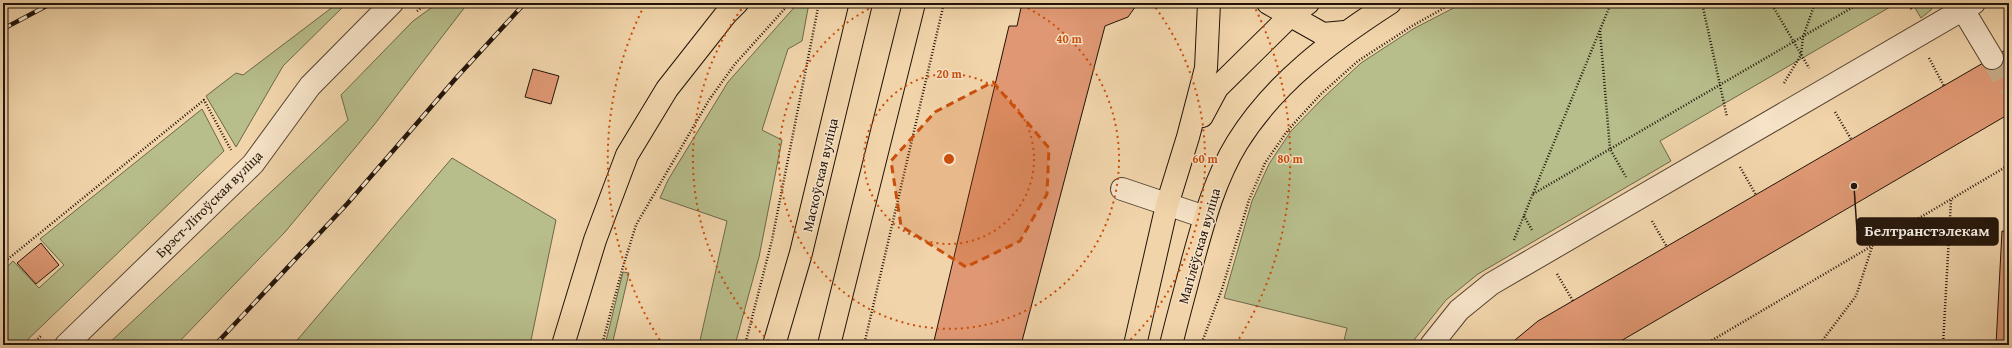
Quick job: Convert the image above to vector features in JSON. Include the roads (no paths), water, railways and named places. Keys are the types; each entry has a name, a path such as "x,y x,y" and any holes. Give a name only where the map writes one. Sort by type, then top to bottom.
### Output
{"main road":[{"path":"563,345 595,240 628,155 667,89 726,14 737,3"},
{"name":"Маскоўская вуліца","path":"774,345 801,253 861,3"},
{"path":"829,345 914,3"},
{"path":"1135,345 1167,205 1188,137 1206,68 1209,3"},
{"path":"1268,3 1323,34 1345,32"},
{"path":"1188,137 1217,88 1290,16 1308,3"},
{"name":"Магілёўская вуліца","path":"1171,345 1204,217 1221,175 1236,144 1277,91 1299,70 1345,32 1390,3"}],"street":[{"name":"Брэст-Літоўская вуліца","path":"66,345 254,164 310,86 392,3"},
{"path":"1431,345 1459,310 1498,280 1732,144 1966,5 1992,58"},
{"path":"1122,189 1204,217"}],"tunnel":[{"path":"1992,58 2009,88"}],"railway":[{"path":"3,29 52,3"},
{"path":"215,345 347,204 457,77 525,3"}],"place":[{"name":"Белтранстэлекам","path":"1854,186"}]}
